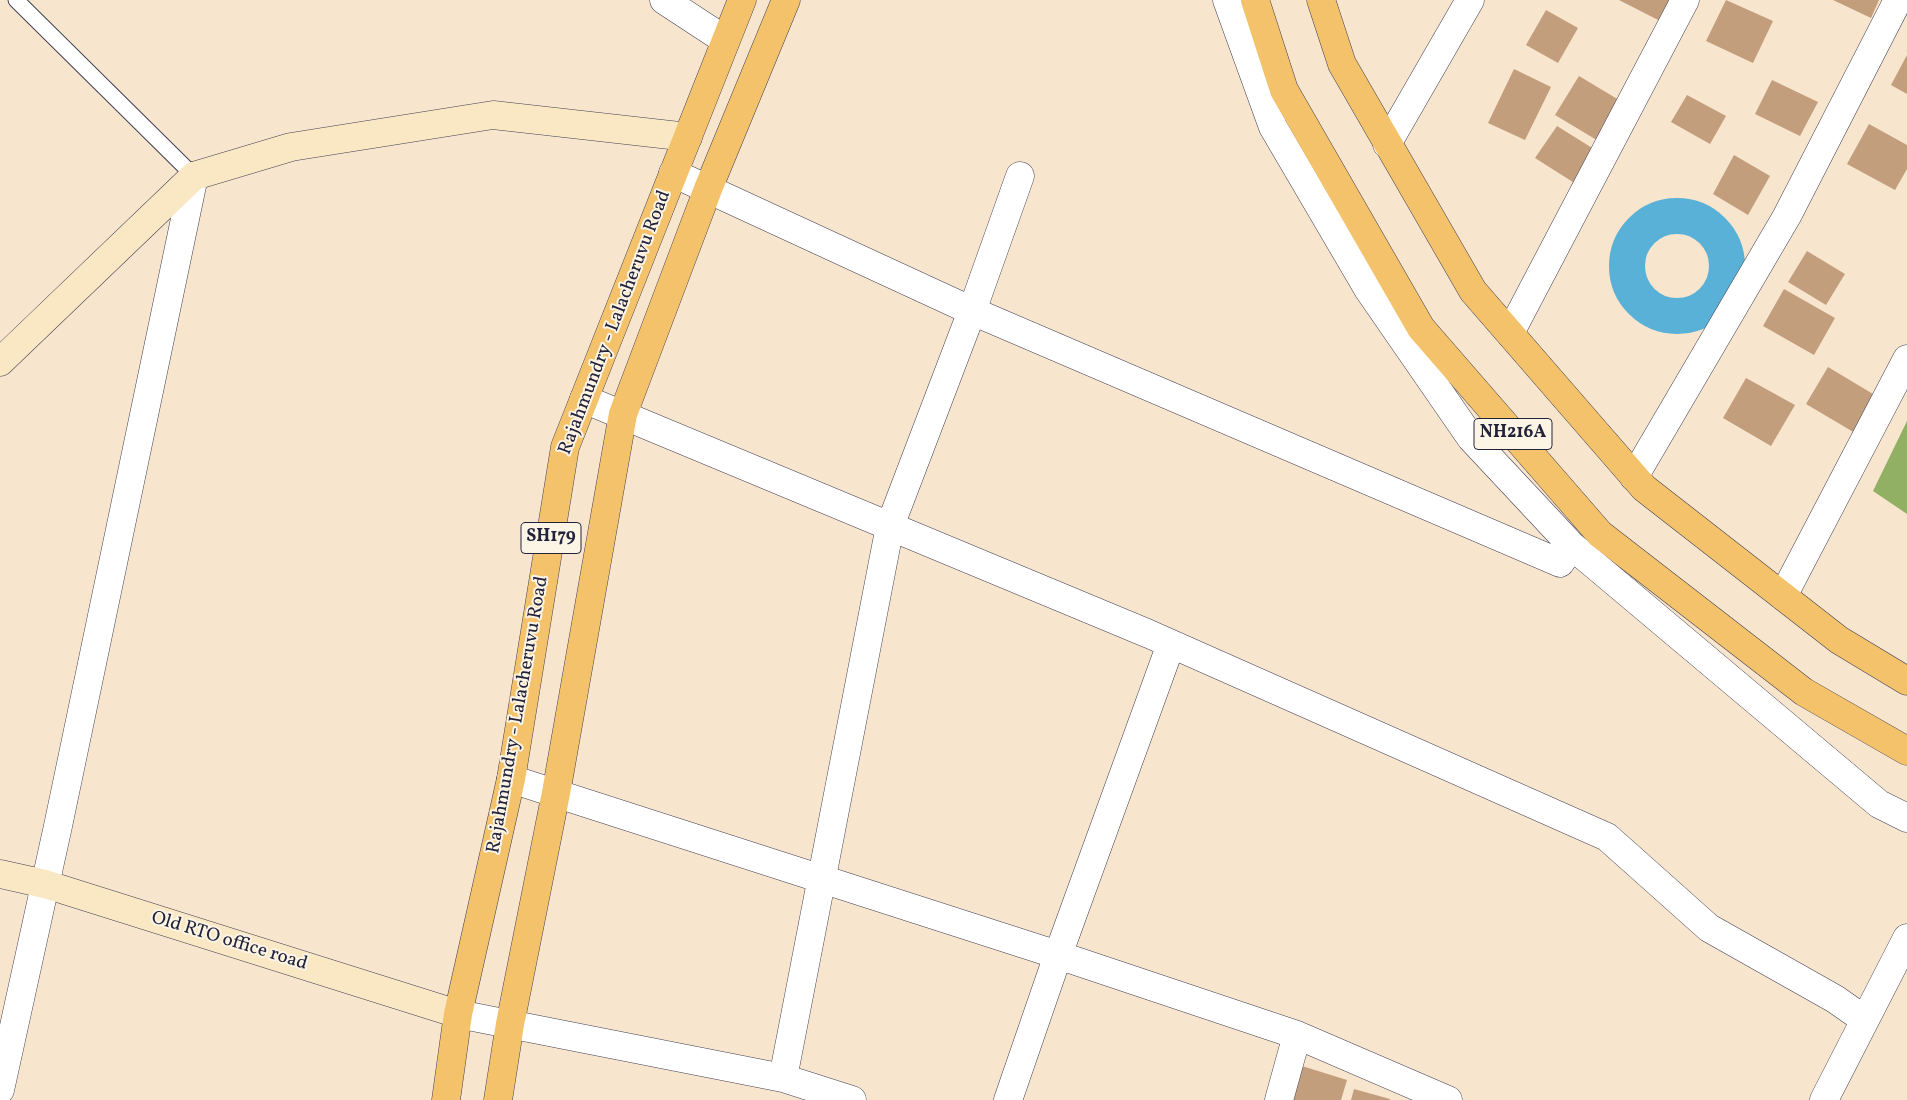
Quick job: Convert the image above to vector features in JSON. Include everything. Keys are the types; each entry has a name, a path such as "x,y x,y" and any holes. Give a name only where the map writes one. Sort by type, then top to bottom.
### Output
{"main road":[{"name":"Rajahmundry - Lalacheruvu Road","path":"446,1100 458,1014 511,779 566,447 742,0"},
{"name":"SH179","path":"498,1100 510,1024 556,793 623,414 708,189 786,0"},
{"name":"NH216A","path":"1255,0 1284,90 1421,328 1574,505 1600,534 1804,692 1907,751"},
{"name":"NH216A","path":"1322,0 1342,64 1473,291 1644,488 1839,640 1907,680"}],"street":[{"path":"664,0 725,40"},
{"path":"1227,0 1274,127 1368,289 1471,438 1572,546 1879,804 1907,818"},
{"path":"1387,144 1470,0"},
{"path":"1510,333 1684,0"},
{"path":"1634,477 1787,216 1898,0"},
{"path":"0,362 194,176 291,147 492,115 688,137"},
{"path":"673,173 972,311 1560,563 1572,546"},
{"path":"0,1090 194,176"},
{"path":"783,1078 890,526 972,311 1020,176"},
{"path":"1783,596 1907,359"},
{"path":"584,399 1171,644 1607,836 1709,928 1835,999 1864,1020"},
{"path":"1008,1100 1058,955 1171,644"},
{"path":"511,779 1058,955 1297,1035 1448,1100"},
{"name":"Old RTO office road","path":"0,874 45,884 458,1014"},
{"path":"1824,1100 1907,938"},
{"path":"458,1014 783,1078 852,1100"},
{"path":"1279,1100 1297,1035"}],"lane":[{"path":"16,0 194,176"}],"green space":[{"path":"1907,421 1907,514 1873,491"}],"building":[{"path":"1619,0 1668,0 1674,3 1664,23"},
{"path":"1726,0 1773,21 1753,63 1706,41"},
{"path":"1833,0 1879,0 1871,18"},
{"path":"1546,10 1578,28 1558,63 1526,45"},
{"path":"1907,55 1907,94 1891,85"},
{"path":"1514,69 1551,87 1525,140 1488,123"},
{"path":"1579,76 1624,103 1600,142 1555,115"},
{"path":"1772,80 1818,102 1800,136 1755,114"},
{"path":"1687,95 1726,116 1710,144 1671,122"},
{"path":"1869,124 1907,145 1907,169 1895,190 1847,164"},
{"path":"1557,126 1597,151 1576,184 1535,158"},
{"path":"1734,155 1770,176 1748,215 1713,194"},
{"path":"1807,251 1845,274 1826,305 1788,282"},
{"path":"1784,289 1835,318 1814,355 1763,326"},
{"path":"1828,367 1878,397 1855,433 1806,404"},
{"path":"1746,378 1795,405 1771,446 1723,418"},
{"path":"1302,1066 1347,1080 1341,1100 1291,1100"},
{"path":"1354,1089 1390,1099 1390,1100 1351,1100"}],"waterway":[{"path":"1677,216 1687,217 1705,224 1719,238 1726,256 1727,266 1726,276 1719,294 1705,308 1687,315 1677,316 1667,315 1649,308 1635,294 1628,276 1627,266 1628,256 1635,238 1649,224 1667,217 1677,216"}]}
